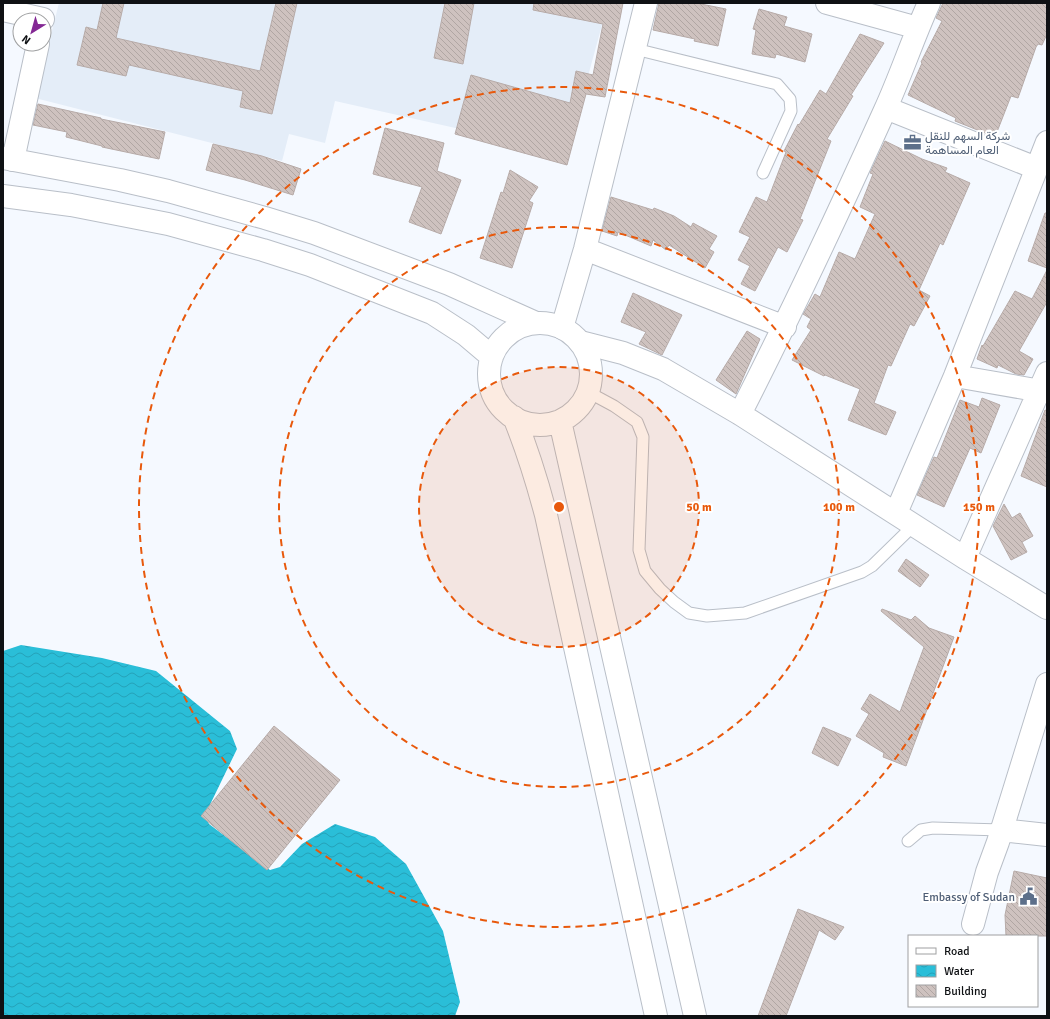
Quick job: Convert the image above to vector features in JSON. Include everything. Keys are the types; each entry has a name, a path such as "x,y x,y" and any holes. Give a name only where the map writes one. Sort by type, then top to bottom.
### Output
{"street":[{"path":"562,328 585,249 646,3"},
{"path":"828,3 918,28"},
{"path":"740,414 784,327 886,108 929,3"},
{"path":"3,10 24,12"},
{"path":"36,52 8,159 120,180 168,191 314,233 449,284 536,323"},
{"path":"886,108 1036,168"},
{"path":"896,513 955,376 1047,142"},
{"path":"3,196 71,205 119,214 216,236 277,254 310,265 432,313 466,335 492,358"},
{"path":"585,249 784,327"},
{"path":"536,323 550,324 562,328 572,334 580,342 589,358 591,375 588,392 581,404 572,414 560,421 544,425 529,423 514,417 504,409 495,398 490,385 489,371 492,358 497,347 509,334 524,325 536,323"},
{"path":"580,342 623,353 663,369 740,414 965,558 1047,608"},
{"path":"955,376 1044,385 965,558"},
{"path":"514,417 534,470 546,515 656,1016"},
{"path":"560,421 695,1016"},
{"path":"973,924 987,872 1047,684"},
{"path":"1001,830 1047,835"}],"lane":[{"path":"635,49 777,84 790,99 791,111 763,173"},
{"path":"588,392 614,406 637,422 643,437 639,550 645,571 660,589 689,613 707,616 745,613 862,572 876,562 914,525"},
{"path":"908,841 921,830 933,828 1001,830"}],"shaded area":[{"path":"59,3 608,3 567,153 335,101 325,143 289,134 282,161 35,98 47,52 52,52 52,31"}],"water":[{"path":"21,645 102,658 156,671 230,731 237,749 205,815 209,824 270,870 280,867 302,844 335,824 375,837 406,864 443,931 460,1002 455,1016 3,1016 3,651"}],"building":[{"path":"103,3 124,3 116,38 260,71 276,3 297,3 272,114 240,107 243,91 129,65 126,76 77,65 86,27 97,30"},
{"path":"445,3 474,3 463,64 434,58"},
{"path":"534,3 623,3 605,97 586,94 567,165 455,134 471,75 570,103 576,71 593,75 603,24 533,10"},
{"path":"659,3 696,3 726,9 718,46 694,41 695,39 653,30"},
{"path":"943,3 1047,3 1047,34 1042,45 1038,44 1036,47 1018,98 1011,96 995,137 955,121 956,118 908,95 922,63 921,62 942,21 936,18"},
{"path":"759,9 787,17 784,26 812,34 805,62 776,54 775,58 752,54 756,30 753,29"},
{"path":"860,34 884,43 851,95 853,96 827,139 831,141 800,219 803,220 787,252 778,247 755,291 741,284 750,266 738,260 750,237 739,232 756,197 767,202 786,152 784,151 798,124 799,125 820,90 826,94"},
{"path":"38,104 165,132 159,159 102,147 66,137 67,132 33,125"},
{"path":"385,128 444,143 437,171 461,180 441,234 409,222 422,187 373,174"},
{"path":"885,141 922,159 947,168 945,172 970,183 943,245 940,243 919,290 930,296 914,326 910,324 891,366 888,365 874,403 896,412 886,435 848,420 860,389 825,375 824,376 792,360 811,330 807,327 811,319 803,314 815,294 820,297 839,252 855,259 875,214 860,207 873,174 870,173"},
{"path":"213,144 262,156 301,169 293,195 206,170"},
{"path":"510,170 538,187 529,201 533,203 512,268 480,258 501,192 503,193"},
{"path":"611,197 653,210 654,208 674,216 691,227 693,223 717,236 709,249 714,252 705,268 669,245 666,250 653,240 651,246 618,232 617,236 602,231"},
{"path":"1045,213 1047,213 1047,268 1028,261"},
{"path":"1047,270 1047,302 1019,351 1033,359 1024,375 1016,374 998,365 997,368 977,359 982,345 983,346 1015,291 1032,299"},
{"path":"633,293 682,315 662,355 639,344 646,332 621,322"},
{"path":"747,331 760,339 736,394 716,380"},
{"path":"982,398 1000,405 981,453 970,448 944,507 917,495 934,457 937,458 960,400 979,407"},
{"path":"1045,410 1047,411 1047,487 1021,476"},
{"path":"1004,504 1012,518 1020,513 1033,536 1022,542 1027,552 1011,560 993,526"},
{"path":"906,559 929,575 920,587 898,571"},
{"path":"882,609 911,620 915,616 929,628 954,637 906,766 883,757 884,753 856,736 869,714 861,709 870,694 900,712 924,647 881,611"},
{"path":"274,726 340,780 267,870 201,816"},
{"path":"823,727 851,739 838,766 812,753"},
{"name":"Embassy of Sudan","path":"1014,871 1047,878 1047,936 1006,935 1005,915"},
{"path":"798,909 844,927 835,940 819,930 786,1016 758,1016"}],"place":[{"name":"شركة السهم للنقل العام المساهمة","path":"912,143"},
{"name":"Embassy of Sudan","path":"1028,897"}]}
